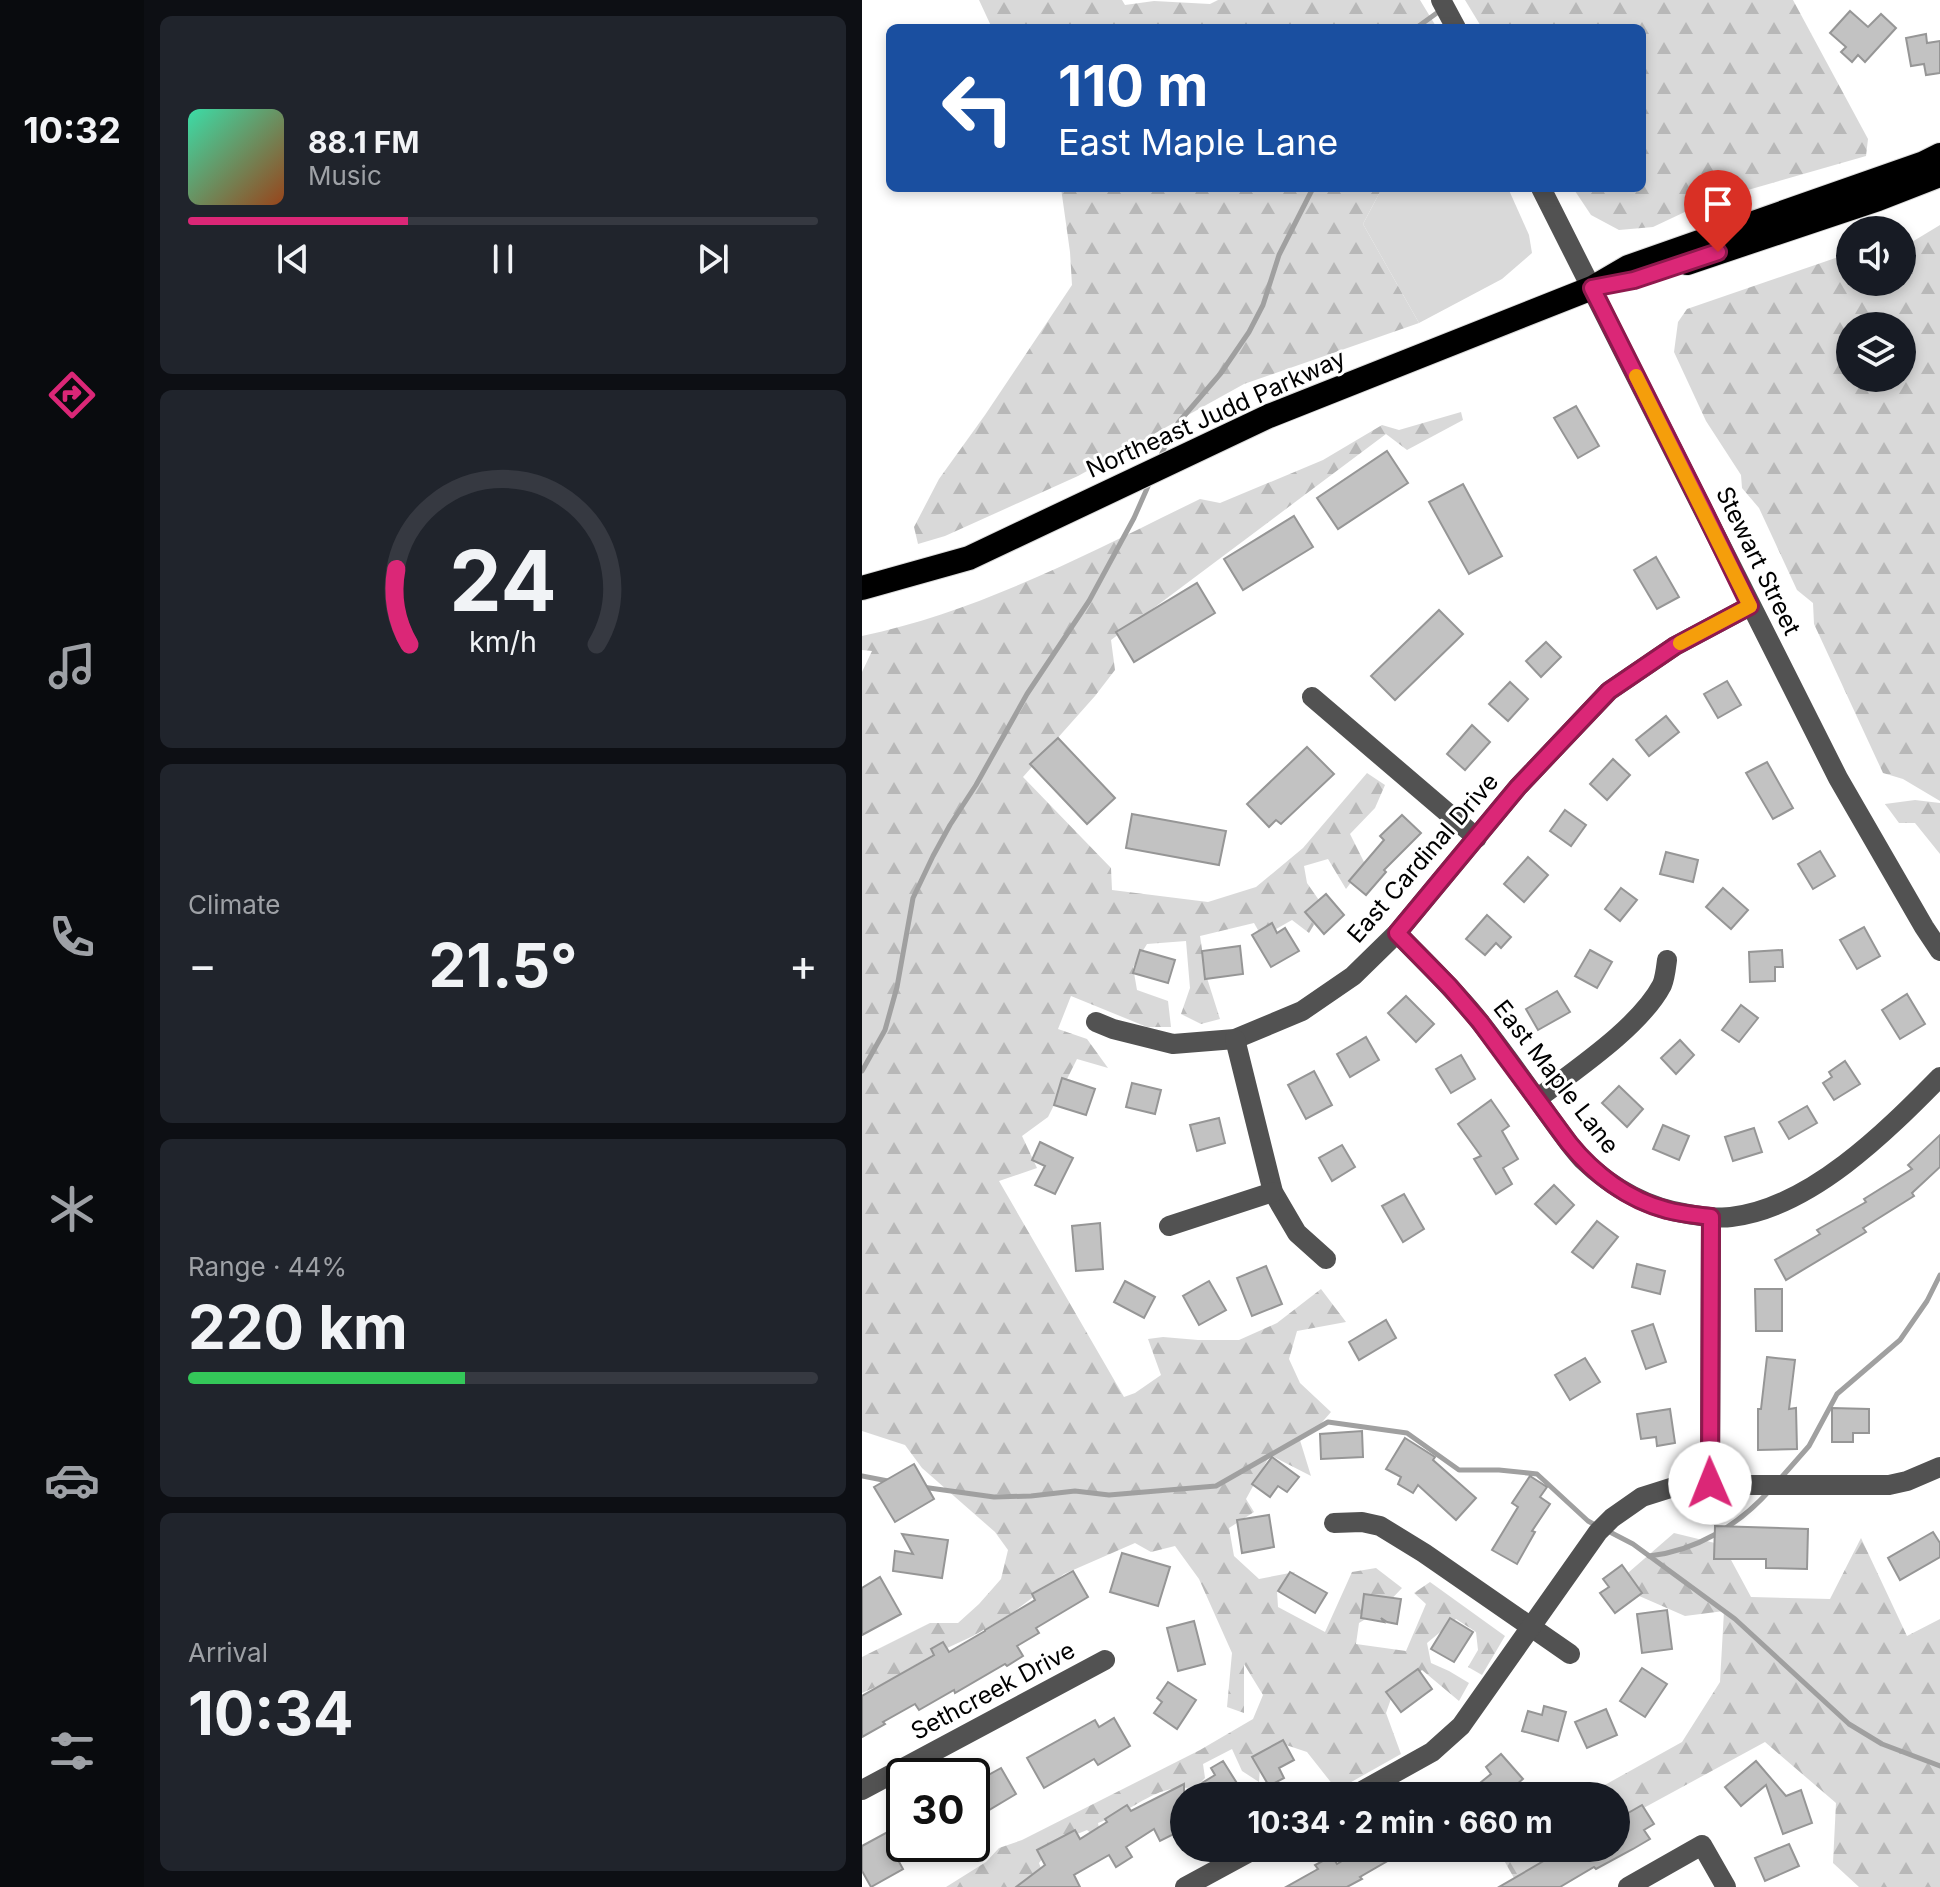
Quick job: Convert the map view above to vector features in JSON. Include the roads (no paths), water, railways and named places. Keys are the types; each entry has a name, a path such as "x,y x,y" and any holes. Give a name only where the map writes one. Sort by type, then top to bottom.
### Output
{"highway":[{"name":"Northeast Judd Parkway","path":"862,588 969,558 1269,416 1592,288 1628,267 1940,155"},
{"name":"Northeast Judd Parkway","path":"1592,288 1634,280 1878,199 1940,175"}],"street":[{"path":"1441,0 1454,24"},
{"name":"Stewart Street","path":"1543,192 1838,778 1940,951"},
{"name":"East Cardinal Drive","path":"1096,1022 1173,1044 1235,1039 1302,1011 1353,976 1397,933 1518,787 1609,691 1675,646 1750,606"},
{"path":"1312,697 1477,838"},
{"name":"East Maple Lane","path":"1397,933 1480,1022 1579,1156 1617,1187 1641,1201 1668,1211 1729,1217 1753,1213 1784,1201 1815,1184 1864,1147 1911,1107 1940,1077"},
{"path":"1537,1099 1606,1046 1635,1019 1663,982 1667,960"},
{"path":"1235,1039 1273,1192 1297,1233 1326,1259"},
{"path":"1169,1226 1273,1192"},
{"path":"1710,1483 1711,1217"},
{"path":"1378,1782 1432,1752 1454,1733 1477,1705 1586,1547 1612,1518 1642,1497 1680,1485 1710,1483 1889,1485 1940,1467"},
{"path":"1334,1523 1362,1522 1380,1526 1570,1654"},
{"name":"Sethcreek Drive","path":"862,1790 1105,1660"},
{"path":"1628,1887 1702,1845 1726,1887"},
{"path":"1185,1887 1219,1879 1240,1862"}],"waterway":[{"path":"1422,24 1441,10"},
{"path":"1159,460 1178,423 1221,373 1249,332 1263,305 1279,255 1311,192"},
{"path":"862,1071 885,1030 897,987 913,898 933,856 1027,694 1089,601 1149,484"},
{"path":"1780,1479 1809,1446 1837,1394 1900,1340 1927,1301 1940,1275"},
{"path":"922,1487 994,1497 1075,1491 1109,1495 1216,1486 1328,1422 1407,1433 1459,1470 1537,1474 1597,1526"},
{"path":"862,1476 888,1481"},
{"path":"1649,1556 1683,1548 1716,1534 1745,1514 1770,1490"},
{"path":"1606,1530 1633,1544 1735,1619 1849,1724 1882,1744 1940,1766"}]}
